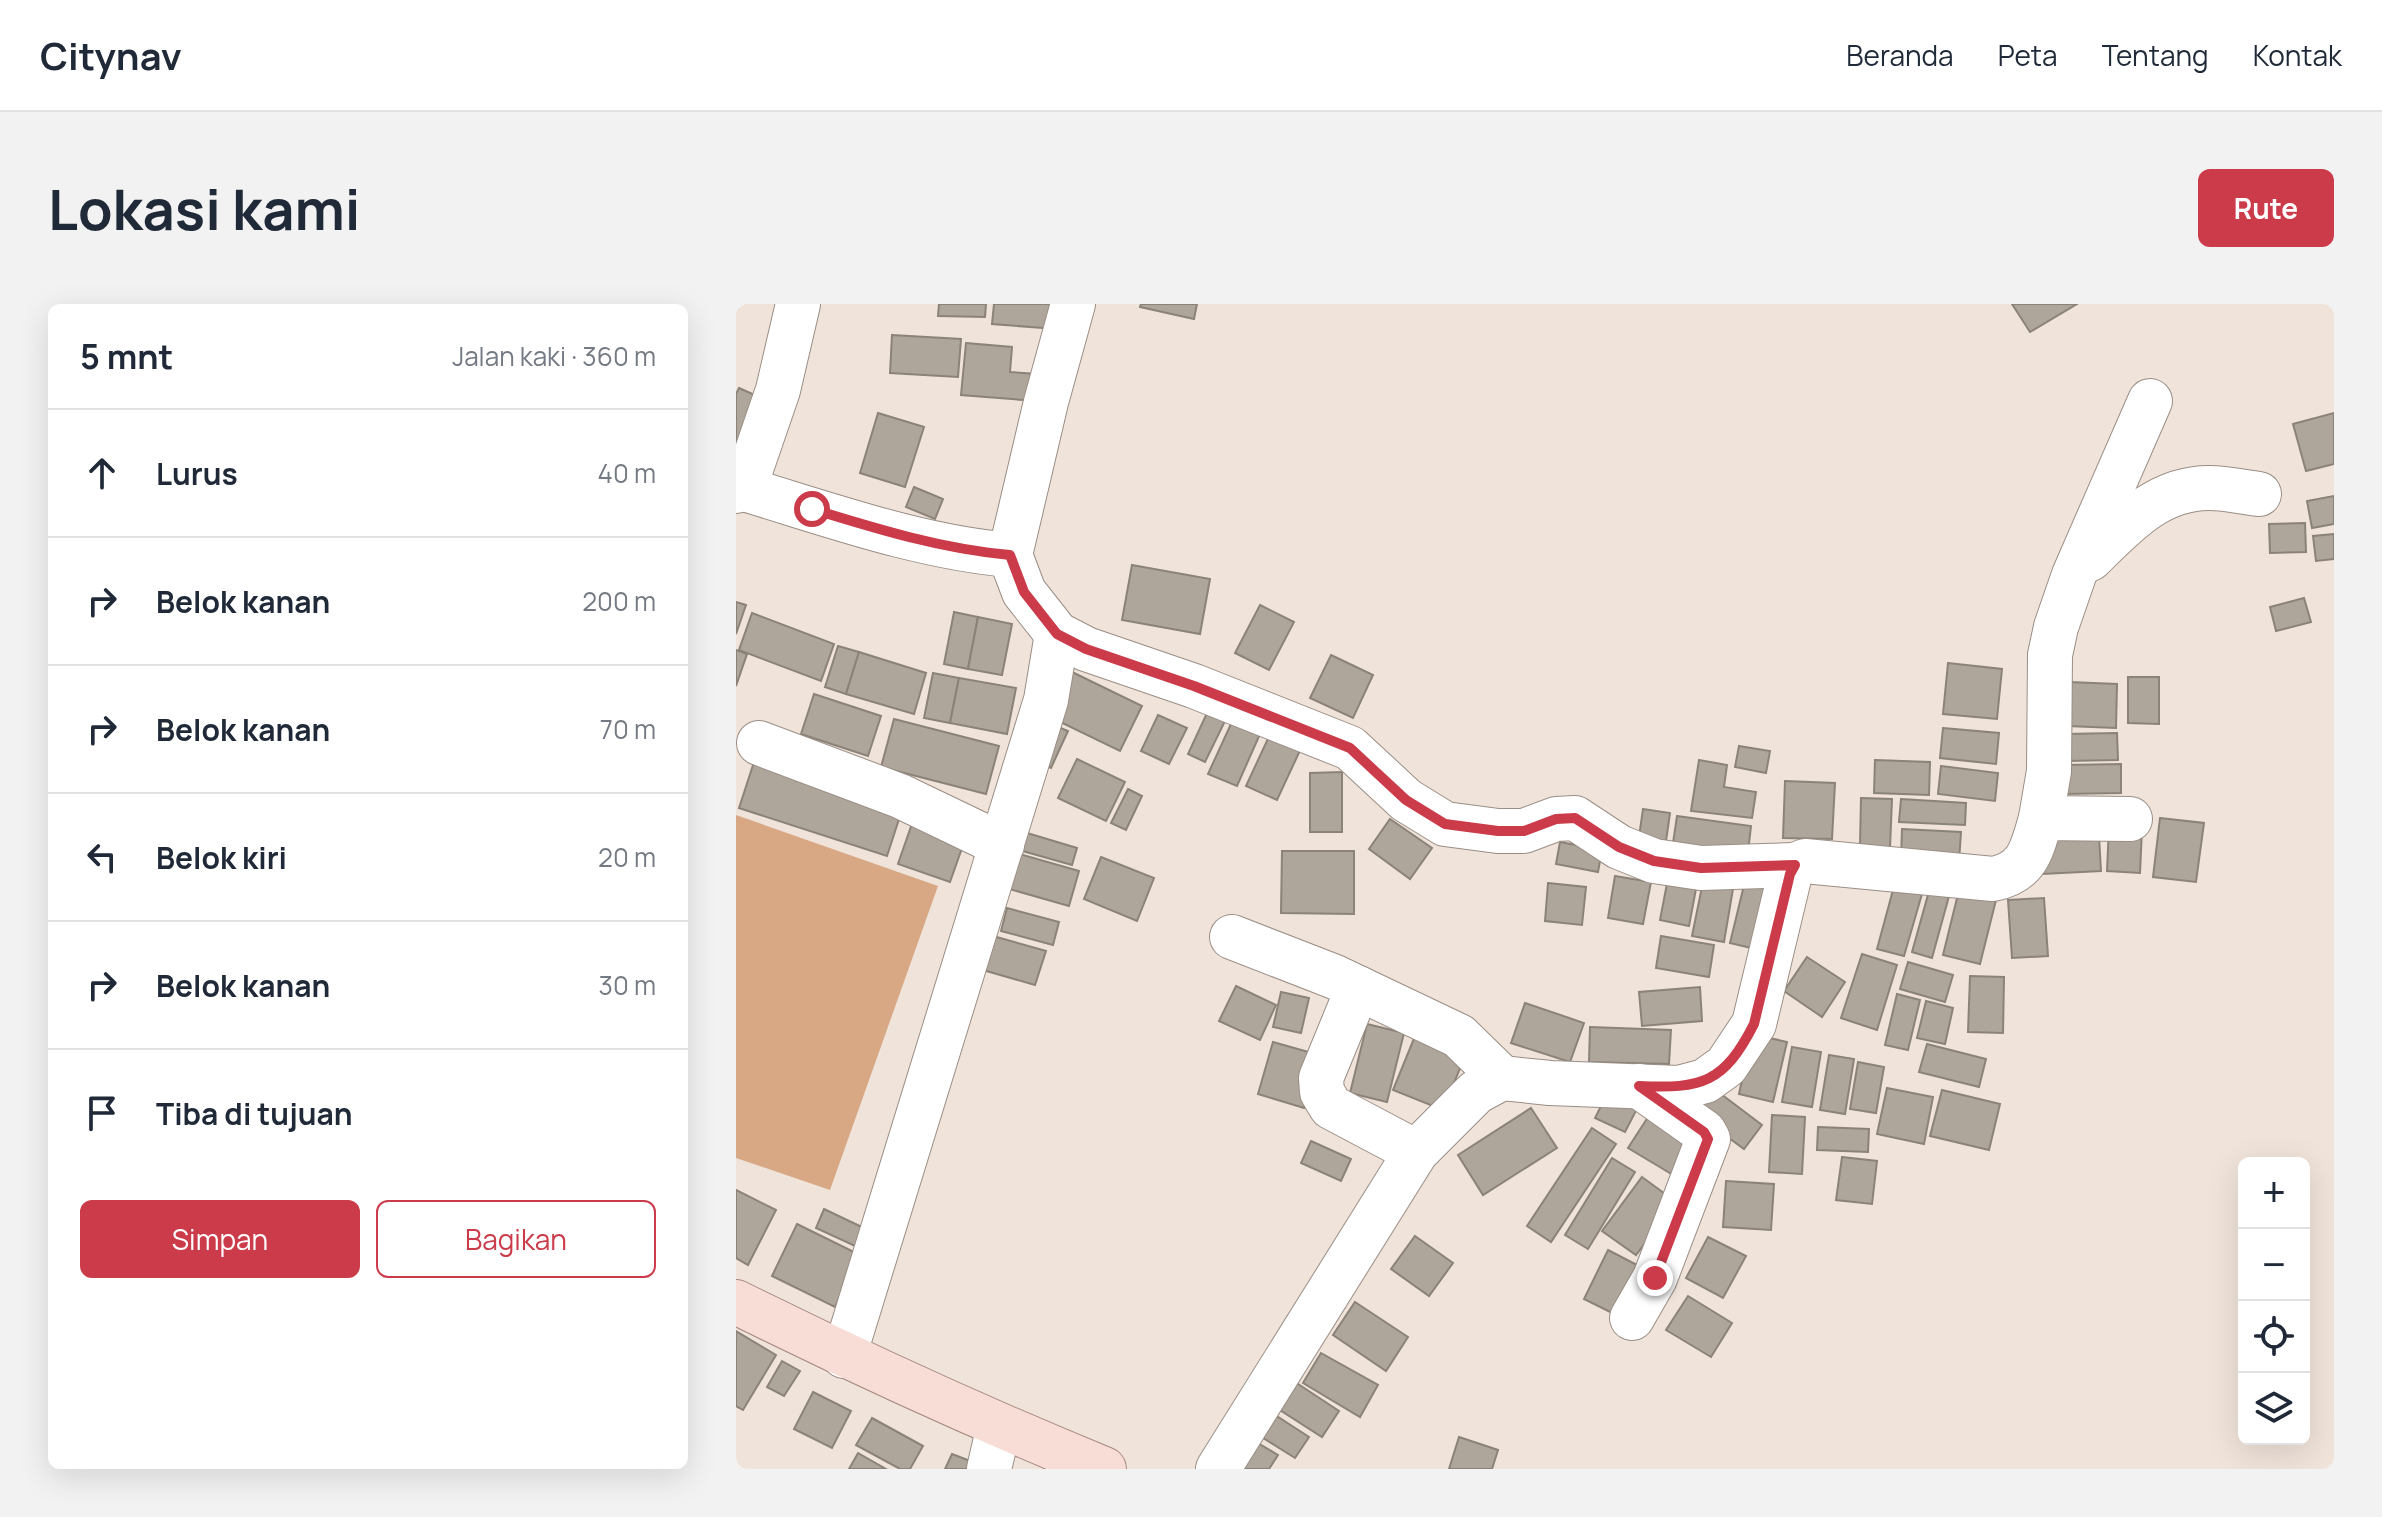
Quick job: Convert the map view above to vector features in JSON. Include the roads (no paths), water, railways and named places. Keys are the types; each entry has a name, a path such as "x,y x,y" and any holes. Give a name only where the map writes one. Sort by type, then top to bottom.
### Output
{"main road":[{"path":"736,1302 844,1356 999,1426 1104,1469"}],"street":[{"path":"798,304 778,390 740,490 906,536 973,552 1010,555"},
{"path":"1073,304 1010,555 1024,592 1057,634 1086,649 1194,686 1350,748 1406,800 1445,824 1524,831 1556,819 1575,818 1619,847 1654,861 1701,868 1795,865 1805,861 1977,878 2008,876 2018,871 2025,862 2041,818 2049,771 2050,655 2056,627 2074,575 2150,401"},
{"path":"2074,575 2132,518 2163,497 2212,488 2259,494"},
{"path":"844,1356 1046,700 1057,634"},
{"path":"759,743 900,796 1002,845"},
{"path":"2041,818 2130,819"},
{"path":"1218,1469 1416,1152 1476,1092 1502,1078 1679,1088 1705,1081 1726,1066 1754,1024 1790,874 1795,865"},
{"path":"1232,937 1358,988 1459,1036 1502,1078"},
{"path":"1358,988 1321,1078 1322,1092 1331,1107 1416,1152"},
{"path":"1632,1318 1655,1278 1708,1139 1704,1132 1639,1086"},
{"path":"989,1469 999,1426"}]}
